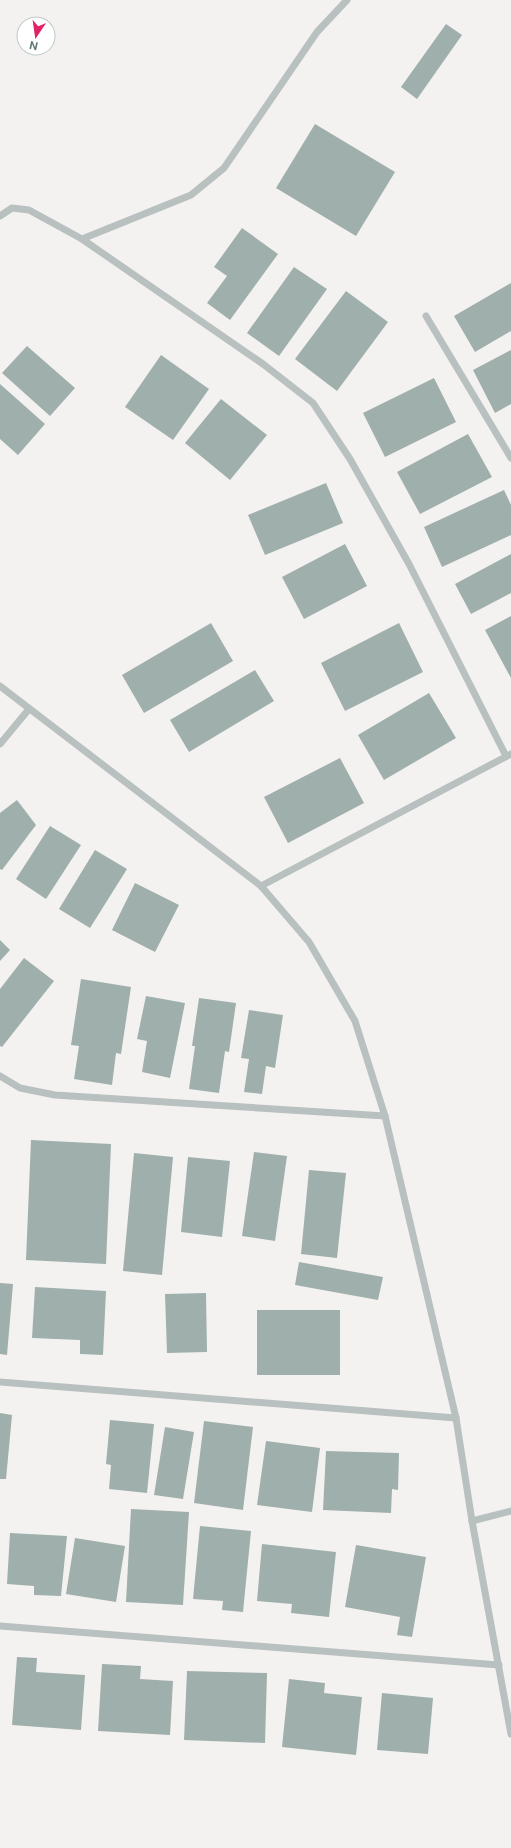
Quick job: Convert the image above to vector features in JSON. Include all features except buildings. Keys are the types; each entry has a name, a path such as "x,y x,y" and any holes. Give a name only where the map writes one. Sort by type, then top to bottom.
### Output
{"street":[{"path":"82,239 191,195 224,168 317,32 347,0"},
{"path":"0,216 12,208 29,210 82,239 264,364 313,403 350,458 409,564 508,755 261,886"},
{"path":"426,316 511,458"},
{"path":"0,686 261,886 309,942 355,1021 385,1116 456,1418 472,1521 500,1665 511,1734"},
{"path":"0,744 29,709"},
{"path":"0,1076 20,1088 55,1096 385,1116"},
{"path":"0,1382 456,1418"},
{"path":"472,1521 511,1511"},
{"path":"0,1626 500,1665"}]}
